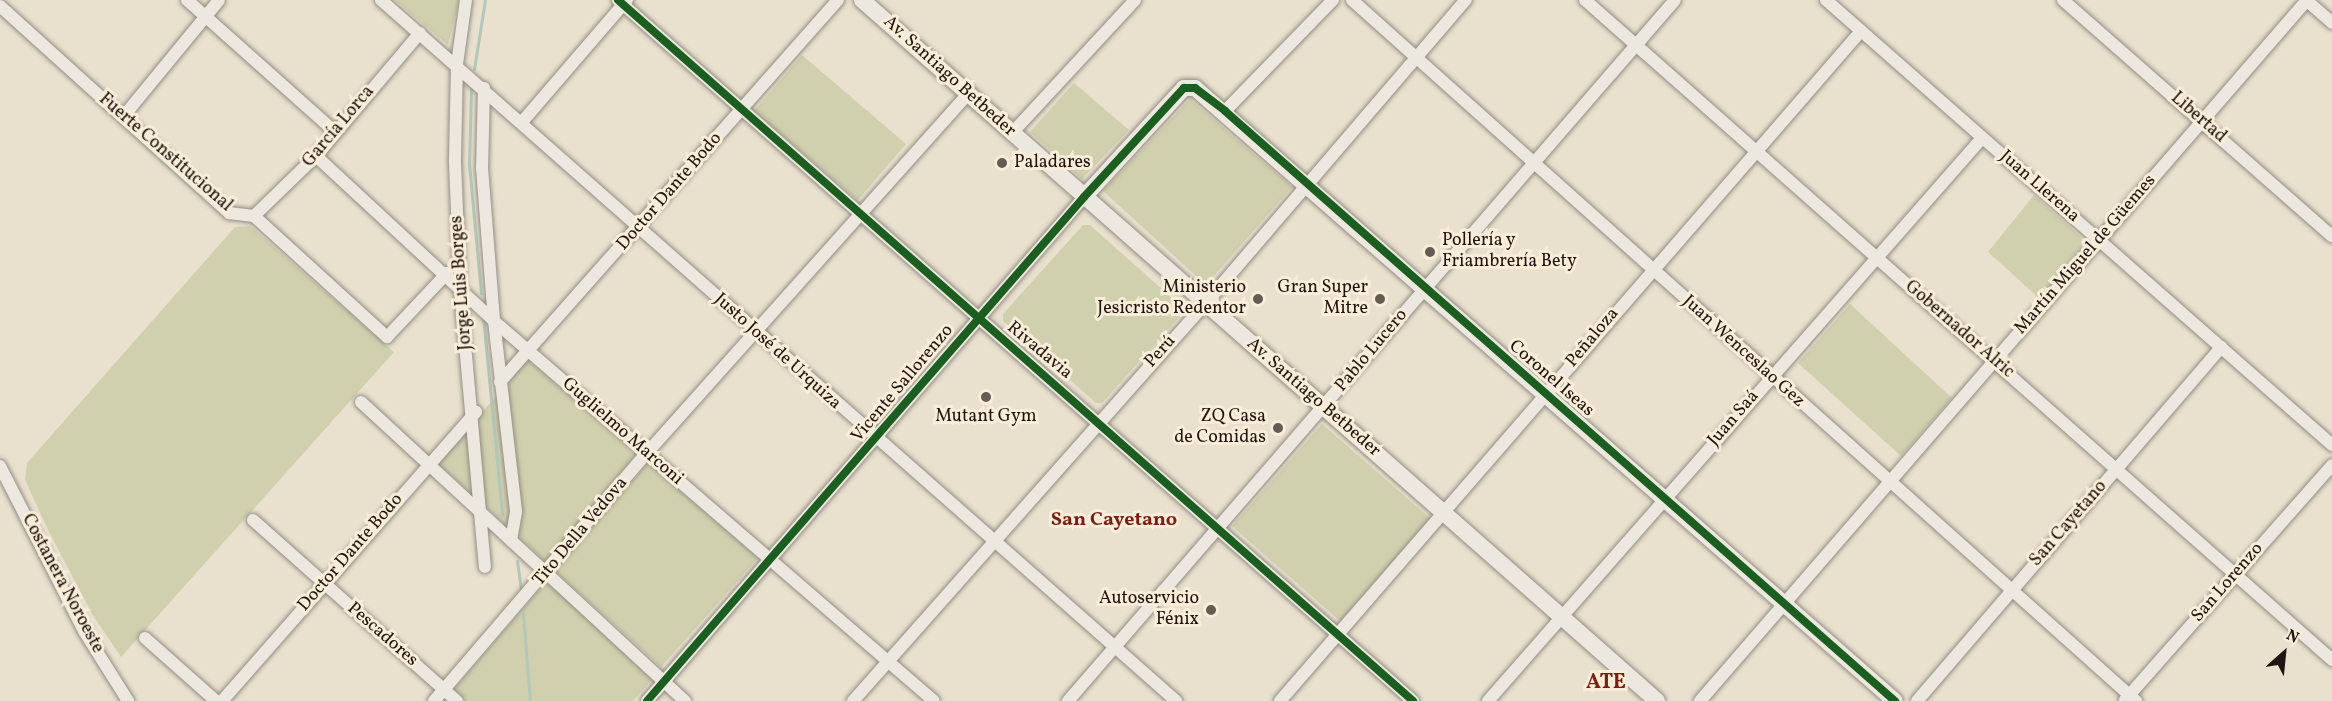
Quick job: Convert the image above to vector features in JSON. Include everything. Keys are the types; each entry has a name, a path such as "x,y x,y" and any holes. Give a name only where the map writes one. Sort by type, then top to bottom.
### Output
{"street":[{"path":"187,0 334,131"},
{"path":"123,117 219,0"},
{"name":"Justo José de Urquiza","path":"381,0 457,64 876,440 1176,701"},
{"name":"Jorge Luis Borges","path":"466,0 457,64 455,162 460,288 477,411 485,567"},
{"name":"Doctor Dante Bodo","path":"500,382 838,0"},
{"name":"Av. Santiago Betbeder","path":"862,0 1656,701"},
{"path":"1012,133 1135,0"},
{"path":"1225,111 1333,0"},
{"name":"Juan Wenceslao Gez","path":"1352,0 2130,699"},
{"name":"Perú","path":"853,701 992,541 1205,304 1466,0"},
{"name":"Gobernador Alric","path":"1585,0 2332,660"},
{"name":"Pablo Lucero","path":"1068,701 1675,0"},
{"name":"Juan Llerena","path":"1826,0 2332,445"},
{"name":"Libertad","path":"2063,0 2332,236"},
{"path":"2307,0 2332,22"},
{"name":"Martín Miguel de Güemes","path":"1700,701 2307,0"},
{"path":"522,122 623,1"},
{"name":"Rivadavia","path":"623,1 860,216 1099,421 1413,701"},
{"name":"Fuerte Constitucional","path":"0,6 229,213 254,216 387,338 447,273"},
{"name":"Peñaloza","path":"1280,701 1445,513 1651,270 1861,31"},
{"name":"García Lorca","path":"254,216 316,156 334,131 420,33"},
{"name":"Jorge Luis Borges","path":"484,88 482,168 500,382 516,512 511,541"},
{"name":"Coronel Iseas","path":"1184,88 1195,88 1225,111 1895,701"},
{"name":"Vicente Sallorenzo","path":"647,701 876,440 1084,197 1184,88"},
{"name":"Tito Della Vedova","path":"434,701 547,573 646,454 968,94"},
{"name":"Juan Saá","path":"1488,701 1875,256 1982,138"},
{"name":"Guglielmo Marconi","path":"316,156 447,273 494,321 528,351 934,701"},
{"name":"San Cayetano","path":"1917,701 2223,347"},
{"path":"361,402 685,701"},
{"name":"Doctor Dante Bodo","path":"222,701 477,411"},
{"name":"San Lorenzo","path":"2130,699 2332,465"},
{"name":"Costanera Noroeste","path":"0,466 84,631 128,701"},
{"name":"Pescadores","path":"254,520 457,701"},
{"path":"145,638 216,701"}],"green space":[{"path":"395,0 459,0 448,45"},
{"path":"802,55 906,144 858,200 754,111"},
{"path":"1074,83 1129,130 1082,179 1030,132"},
{"path":"1190,99 1292,187 1206,285 1103,191"},
{"path":"2034,195 2081,237 2082,249 2039,298 1988,252"},
{"path":"1083,225 1090,225 1182,307 1183,313 1102,403 1096,403 1003,321 1003,314"},
{"path":"250,226 394,352 121,657 92,614 49,532 25,480 27,463 235,227"},
{"path":"1850,304 1952,398 1901,456 1798,363"},
{"path":"527,359 636,454 547,563 439,464"},
{"path":"1322,424 1431,519 1340,621 1232,526"},
{"path":"648,463 758,558 661,667 555,571"},
{"path":"547,581 652,680 633,701 465,701 453,690"}],"waterway":[{"path":"474,69 485,0"},
{"path":"471,89 469,164 481,293"},
{"path":"483,316 502,515"},
{"path":"517,561 521,590"},
{"path":"523,614 530,701"}],"cycle path":[{"path":"618,0 1413,701"},
{"path":"647,701 1084,197 1184,88 1195,88 1225,111 1895,701"}],"place":[{"name":"Paladares","path":"1002,163"},
{"name":"Pollería y Friambrería Bety","path":"1430,252"},
{"name":"Ministerio Jesicristo Redentor","path":"1258,299"},
{"name":"Gran Super Mitre","path":"1380,299"},
{"name":"Mutant Gym","path":"986,397"},
{"name":"ZQ Casa de Comidas","path":"1278,428"},
{"name":"Autoservicio Fénix","path":"1211,610"}],"district":[{"name":"San Cayetano","path":"1114,520"},
{"name":"ATE","path":"1606,683"}]}
